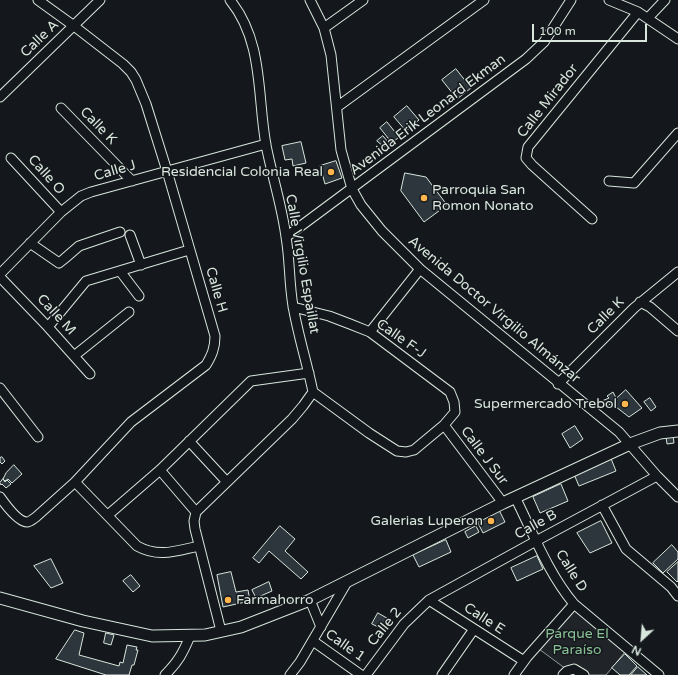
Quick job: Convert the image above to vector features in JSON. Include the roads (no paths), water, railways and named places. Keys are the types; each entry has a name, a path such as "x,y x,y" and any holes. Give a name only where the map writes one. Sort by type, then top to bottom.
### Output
{"main road":[{"path":"0,598 83,621 152,636 205,635 241,627 310,600 515,497 630,444 660,433 678,431"}],"street":[{"name":"Calle H","path":"0,497 16,517 27,522 36,517 75,482 132,422 206,365 215,346 214,336 167,171 146,104 136,80 123,64 38,0"},
{"name":"Calle A","path":"0,97 100,0"},
{"path":"233,3 243,0"},
{"name":"Avenida Doctor Virgilio Almánzar","path":"310,0 324,28 331,56 341,150 352,189 361,205 382,231 420,269 558,384 619,432 630,444"},
{"path":"324,28 363,0"},
{"path":"337,108 484,0"},
{"name":"Avenida Erik Leonard Ekman","path":"286,237 526,59 544,42 571,0"},
{"path":"608,0 638,12 678,39"},
{"path":"648,18 664,0"},
{"name":"Calle Virgilio Espaillat","path":"233,3 251,38 259,77 266,144 286,237 293,307 309,373 312,392"},
{"name":"Calle Mirador","path":"592,219 532,166 526,158 528,147 638,12"},
{"name":"Calle K","path":"61,108 132,181"},
{"path":"609,181 634,183 678,133"},
{"name":"Calle J","path":"0,276 61,212 81,196 266,144"},
{"name":"Calle O","path":"11,158 61,212"},
{"path":"30,243 59,263 79,246 120,232"},
{"path":"130,235 141,265"},
{"path":"48,327 86,281 189,250"},
{"path":"370,332 420,269"},
{"path":"120,271 139,296"},
{"name":"Calle K","path":"558,384 640,302 678,272"},
{"name":"Calle M","path":"0,276 90,374"},
{"path":"640,302 650,307 678,332"},
{"name":"Calle F-J","path":"293,307 336,319 370,332 450,392 454,402 455,412 444,425"},
{"path":"74,356 129,312"},
{"path":"108,516 160,470 251,380 309,373"},
{"path":"0,388 38,437"},
{"path":"221,631 195,529 194,521 196,512 226,481 292,419 304,406 312,392 369,433 398,451 406,452 414,450 444,425"},
{"name":"Calle J Sur","path":"444,425 503,503"},
{"path":"189,441 226,481"},
{"path":"630,444 657,476 678,497"},
{"path":"160,470 196,512"},
{"name":"Calle B","path":"429,600 657,476"},
{"path":"75,482 137,546 147,551 158,553 167,553 199,546"},
{"name":"Calle D","path":"515,497 536,541 563,590 574,604 659,675"},
{"path":"602,505 626,549 671,587 678,596"},
{"path":"290,675 313,641 347,582"},
{"path":"310,600 321,627"},
{"name":"Calle E","path":"429,600 524,661"},
{"name":"Calle 2","path":"366,675 404,624 429,600"},
{"path":"514,675 524,661 574,604"},
{"path":"442,675 474,629"},
{"path":"165,675 176,664 184,651 190,636"},
{"name":"Calle 1","path":"313,641 361,675"},
{"path":"563,675 567,671 574,669 584,675"}],"place":[{"name":"Residencial Colonia Real","path":"331,172"},
{"name":"Parroquia San Romon Nonato","path":"424,198"},
{"name":"Supermercado Trebol","path":"625,404"},
{"name":"Galerias Luperon","path":"491,521"},
{"name":"Farmahorro","path":"228,600"}],"park label":[{"name":"Parque El Paraíso","path":"577,642"}]}
